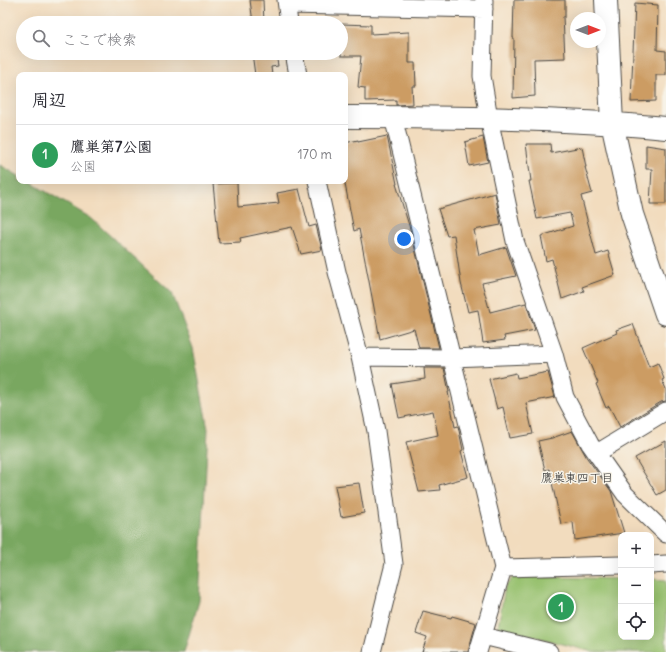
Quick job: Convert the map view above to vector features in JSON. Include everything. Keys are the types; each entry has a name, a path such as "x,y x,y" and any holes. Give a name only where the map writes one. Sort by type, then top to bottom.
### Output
{"street":[{"path":"606,0 612,123 632,214 666,314"},
{"path":"288,16 286,3 484,4 482,76 489,118 515,241 554,354 565,397 590,444 625,494 666,534"},
{"path":"295,60 297,72"},
{"path":"348,117 489,118 612,123 666,128"},
{"path":"393,117 503,568 478,652"},
{"path":"318,184 337,272 360,357 376,432 394,564 372,652"},
{"path":"360,357 452,358 554,354"},
{"path":"597,453 666,411"},
{"path":"654,565 666,564"},
{"path":"503,568 618,565"},
{"path":"483,636 548,652"}],"green space":[{"path":"0,165 16,174 16,184 33,184 91,218 172,293 193,348 208,429 199,601 184,652 0,652"},
{"path":"514,576 618,579 618,640 654,640 654,579 666,580 666,652 593,652 498,627 505,587"}],"building":[{"path":"250,0 263,0 264,16 252,16"},
{"path":"514,0 565,0 565,17 563,17 565,58 534,59 535,96 513,98"},
{"path":"635,3 658,5 657,50 666,51 666,75 656,75 656,101 631,102"},
{"path":"348,24 371,25 371,34 409,32 409,63 415,63 416,86 412,86 413,104 396,105 396,100 365,101 365,88 358,87 361,56 348,56"},
{"path":"253,60 277,60 278,66 271,67 272,72 255,72"},
{"path":"387,136 396,184 411,232 439,348 419,348 414,329 380,339 359,229 354,231 345,184 348,184 348,142 358,140 358,142"},
{"path":"483,137 488,162 469,166 465,142"},
{"path":"526,144 550,144 551,153 582,147 585,167 592,193 581,196 596,255 608,251 615,275 582,287 584,291 562,299 552,259 546,261 541,236 573,226 570,213 537,219 529,181 531,181"},
{"path":"646,145 666,148 666,204 650,204 652,169 646,169"},
{"path":"213,184 237,184 238,207 279,203 277,193 299,189 309,227 316,225 322,250 301,254 292,227 240,238 241,242 219,243"},
{"path":"495,193 501,225 474,230 479,255 506,247 516,276 482,283 490,312 526,303 535,330 504,336 505,340 483,343 478,310 468,312 461,283 454,235 447,236 438,209"},
{"path":"633,324 649,367 658,363 664,379 662,380 666,389 666,401 661,402 620,427 609,406 606,408 596,384 598,383 583,348 617,333 616,330"},
{"path":"424,368 444,368 455,427 458,426 463,450 461,451 468,477 439,485 440,490 419,492 406,442 438,435 433,411 399,418 392,384 425,379"},
{"path":"548,372 555,397 526,403 533,434 510,438 503,407 497,409 489,379 516,373 517,378"},
{"path":"572,431 587,458 611,491 624,532 575,540 573,522 561,524 549,469 545,470 538,441"},
{"path":"666,441 666,490 657,495 635,458"},
{"path":"359,483 364,513 341,517 335,486"},
{"path":"423,611 451,618 452,616 476,623 468,652 422,652 427,637 416,633"}],"place":[{"name":"鷹巣第7公園","path":"561,607"}],"district":[{"name":"鷹巣東四丁目","path":"577,478"}]}
